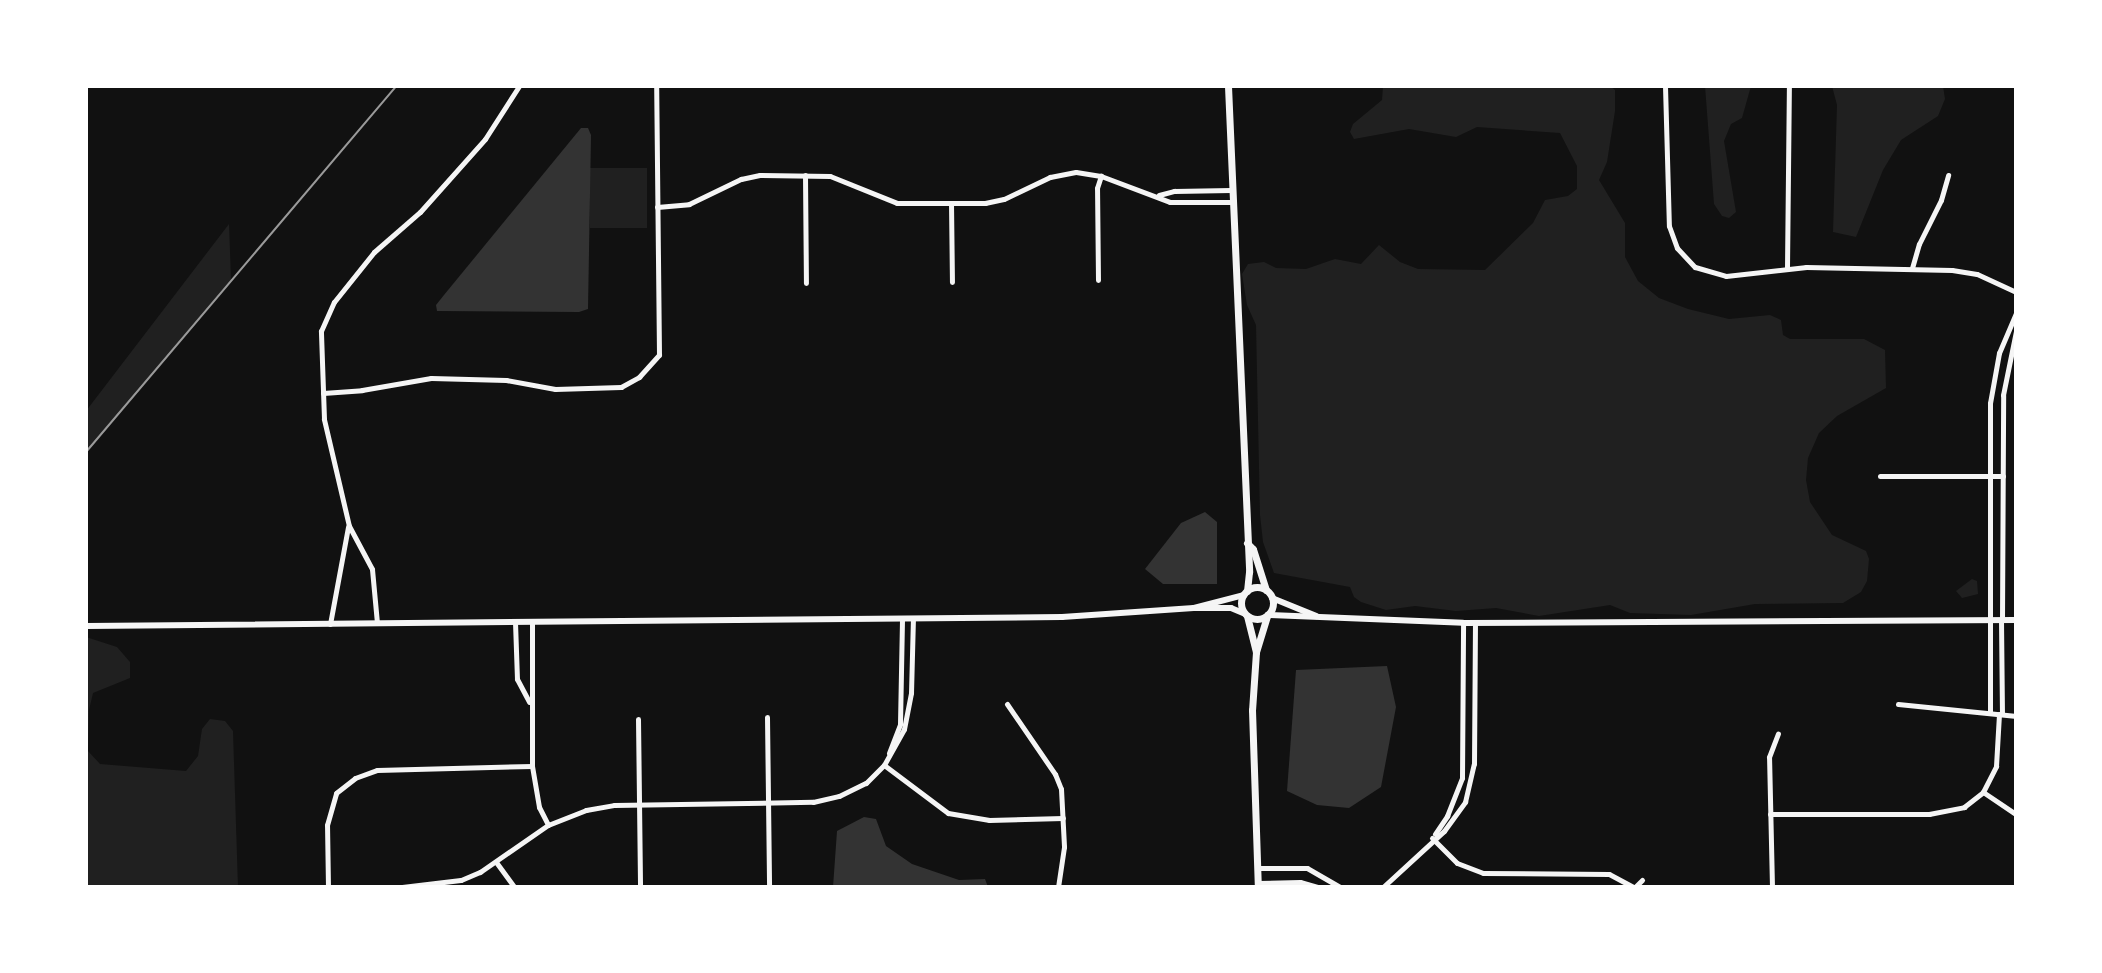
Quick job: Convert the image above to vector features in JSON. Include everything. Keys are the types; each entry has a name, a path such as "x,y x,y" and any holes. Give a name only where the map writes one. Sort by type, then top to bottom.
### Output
{"main road":[{"path":"1228,86 1247,543 1246,593 1241,605 1256,652"},
{"path":"1247,543 1253,549 1266,590 1272,598 1256,652 1252,710 1258,885"},
{"path":"1246,593 1256,588 1266,590"},
{"path":"1246,615 1260,619 1268,615"}],"street":[{"path":"377,623 372,569 349,526 324,419 321,331 334,302 374,252 420,212 485,139 519,86"},
{"path":"323,393 431,378 506,380 555,389 621,387 639,377 659,355 656,86"},
{"path":"1665,86 1669,226 1673,241 1684,257 1701,270 1720,275 1787,268 1912,268 1967,272 2016,292"},
{"path":"1787,268 1789,86"},
{"path":"657,207 689,204 750,177 805,175 837,178 892,202 951,203 1000,200 1058,174 1081,172 1158,195 1170,202 1232,202"},
{"path":"805,175 806,283"},
{"path":"1912,268 1919,244 1941,200 1948,175"},
{"path":"1098,280 1097,194 1101,176"},
{"path":"1158,195 1174,191 1231,190"},
{"path":"951,203 952,282"},
{"path":"1990,713 1989,476 1993,377 2016,313"},
{"path":"1770,814 1942,813 1964,807 1983,792 1996,766 2000,714 2003,395 2016,331"},
{"path":"1880,476 2003,476"},
{"path":"330,624 349,526"},
{"path":"1194,608 1246,593"},
{"path":"1272,598 1316,616"},
{"path":"86,626 1062,617 1194,608 1231,608 1246,615"},
{"path":"1268,615 1380,622 1463,623 2016,620"},
{"path":"884,765 900,724 902,618"},
{"path":"402,887 461,880 496,862 548,825 586,810 639,805 813,802 839,796 866,783 884,765 904,729 911,693 913,618"},
{"path":"515,622 517,679 530,702"},
{"path":"532,622 532,766 539,807 548,825"},
{"path":"1432,838 1447,816 1462,778 1463,623"},
{"path":"1383,887 1452,822 1470,785 1475,623"},
{"path":"1463,690 1474,690"},
{"path":"1007,704 1055,774 1061,789 1064,847 1058,887"},
{"path":"1898,704 2016,716"},
{"path":"767,717 769,887"},
{"path":"638,719 640,887"},
{"path":"1772,887 1769,757 1778,734"},
{"path":"884,765 948,813 989,820 1063,818"},
{"path":"328,887 327,825 336,793 355,778 377,770 532,766"},
{"path":"1983,792 2016,814"},
{"path":"1432,838 1457,863 1483,873 1609,874 1634,887 1642,880"},
{"path":"496,862 514,887"},
{"path":"1258,868 1307,868 1340,887"},
{"path":"1326,887 1332,880"},
{"path":"1258,885 1300,882 1318,887"}],"shaded area":[{"path":"1383,86 1610,86 1615,90 1615,111 1607,162 1599,180 1625,223 1625,257 1638,281 1659,298 1688,309 1729,319 1770,315 1781,320 1783,335 1790,339 1864,339 1885,350 1886,388 1837,416 1819,433 1808,458 1806,480 1810,502 1832,535 1866,551 1869,559 1867,581 1861,592 1843,603 1755,604 1691,615 1630,613 1610,605 1539,616 1496,608 1456,611 1415,606 1386,610 1361,602 1354,597 1350,587 1274,573 1263,542 1260,515 1256,325 1247,305 1242,274 1248,264 1264,262 1276,268 1306,269 1335,259 1361,264 1379,245 1400,262 1418,269 1485,270 1533,223 1545,200 1568,196 1577,189 1577,166 1560,133 1477,127 1456,137 1409,129 1354,139 1350,132 1353,124 1382,100"},
{"path":"1705,86 1751,86 1742,118 1731,124 1724,141 1736,212 1729,218 1722,216 1714,204"},
{"path":"1832,86 1943,86 1945,99 1938,116 1901,140 1883,170 1856,237 1833,232 1837,105"},
{"path":"581,128 588,128 591,135 588,309 579,312 437,311 436,305"},
{"path":"590,168 647,168 647,228 590,228"},
{"path":"229,224 231,280 86,452 86,411"},
{"path":"1205,512 1217,522 1217,584 1163,584 1145,569 1181,523"},
{"path":"1972,579 1977,581 1978,594 1962,598 1956,591"},
{"path":"86,637 117,647 130,662 130,678 93,693 89,710 88,751 100,764 186,771 198,756 202,729 210,719 225,721 233,731 238,887 86,887"},
{"path":"1387,666 1396,707 1381,787 1349,808 1317,805 1287,791 1296,670"},
{"path":"864,817 876,819 886,846 912,864 959,880 985,879 988,887 833,887 837,831"}],"railway":[{"path":"86,452 396,86"}]}
